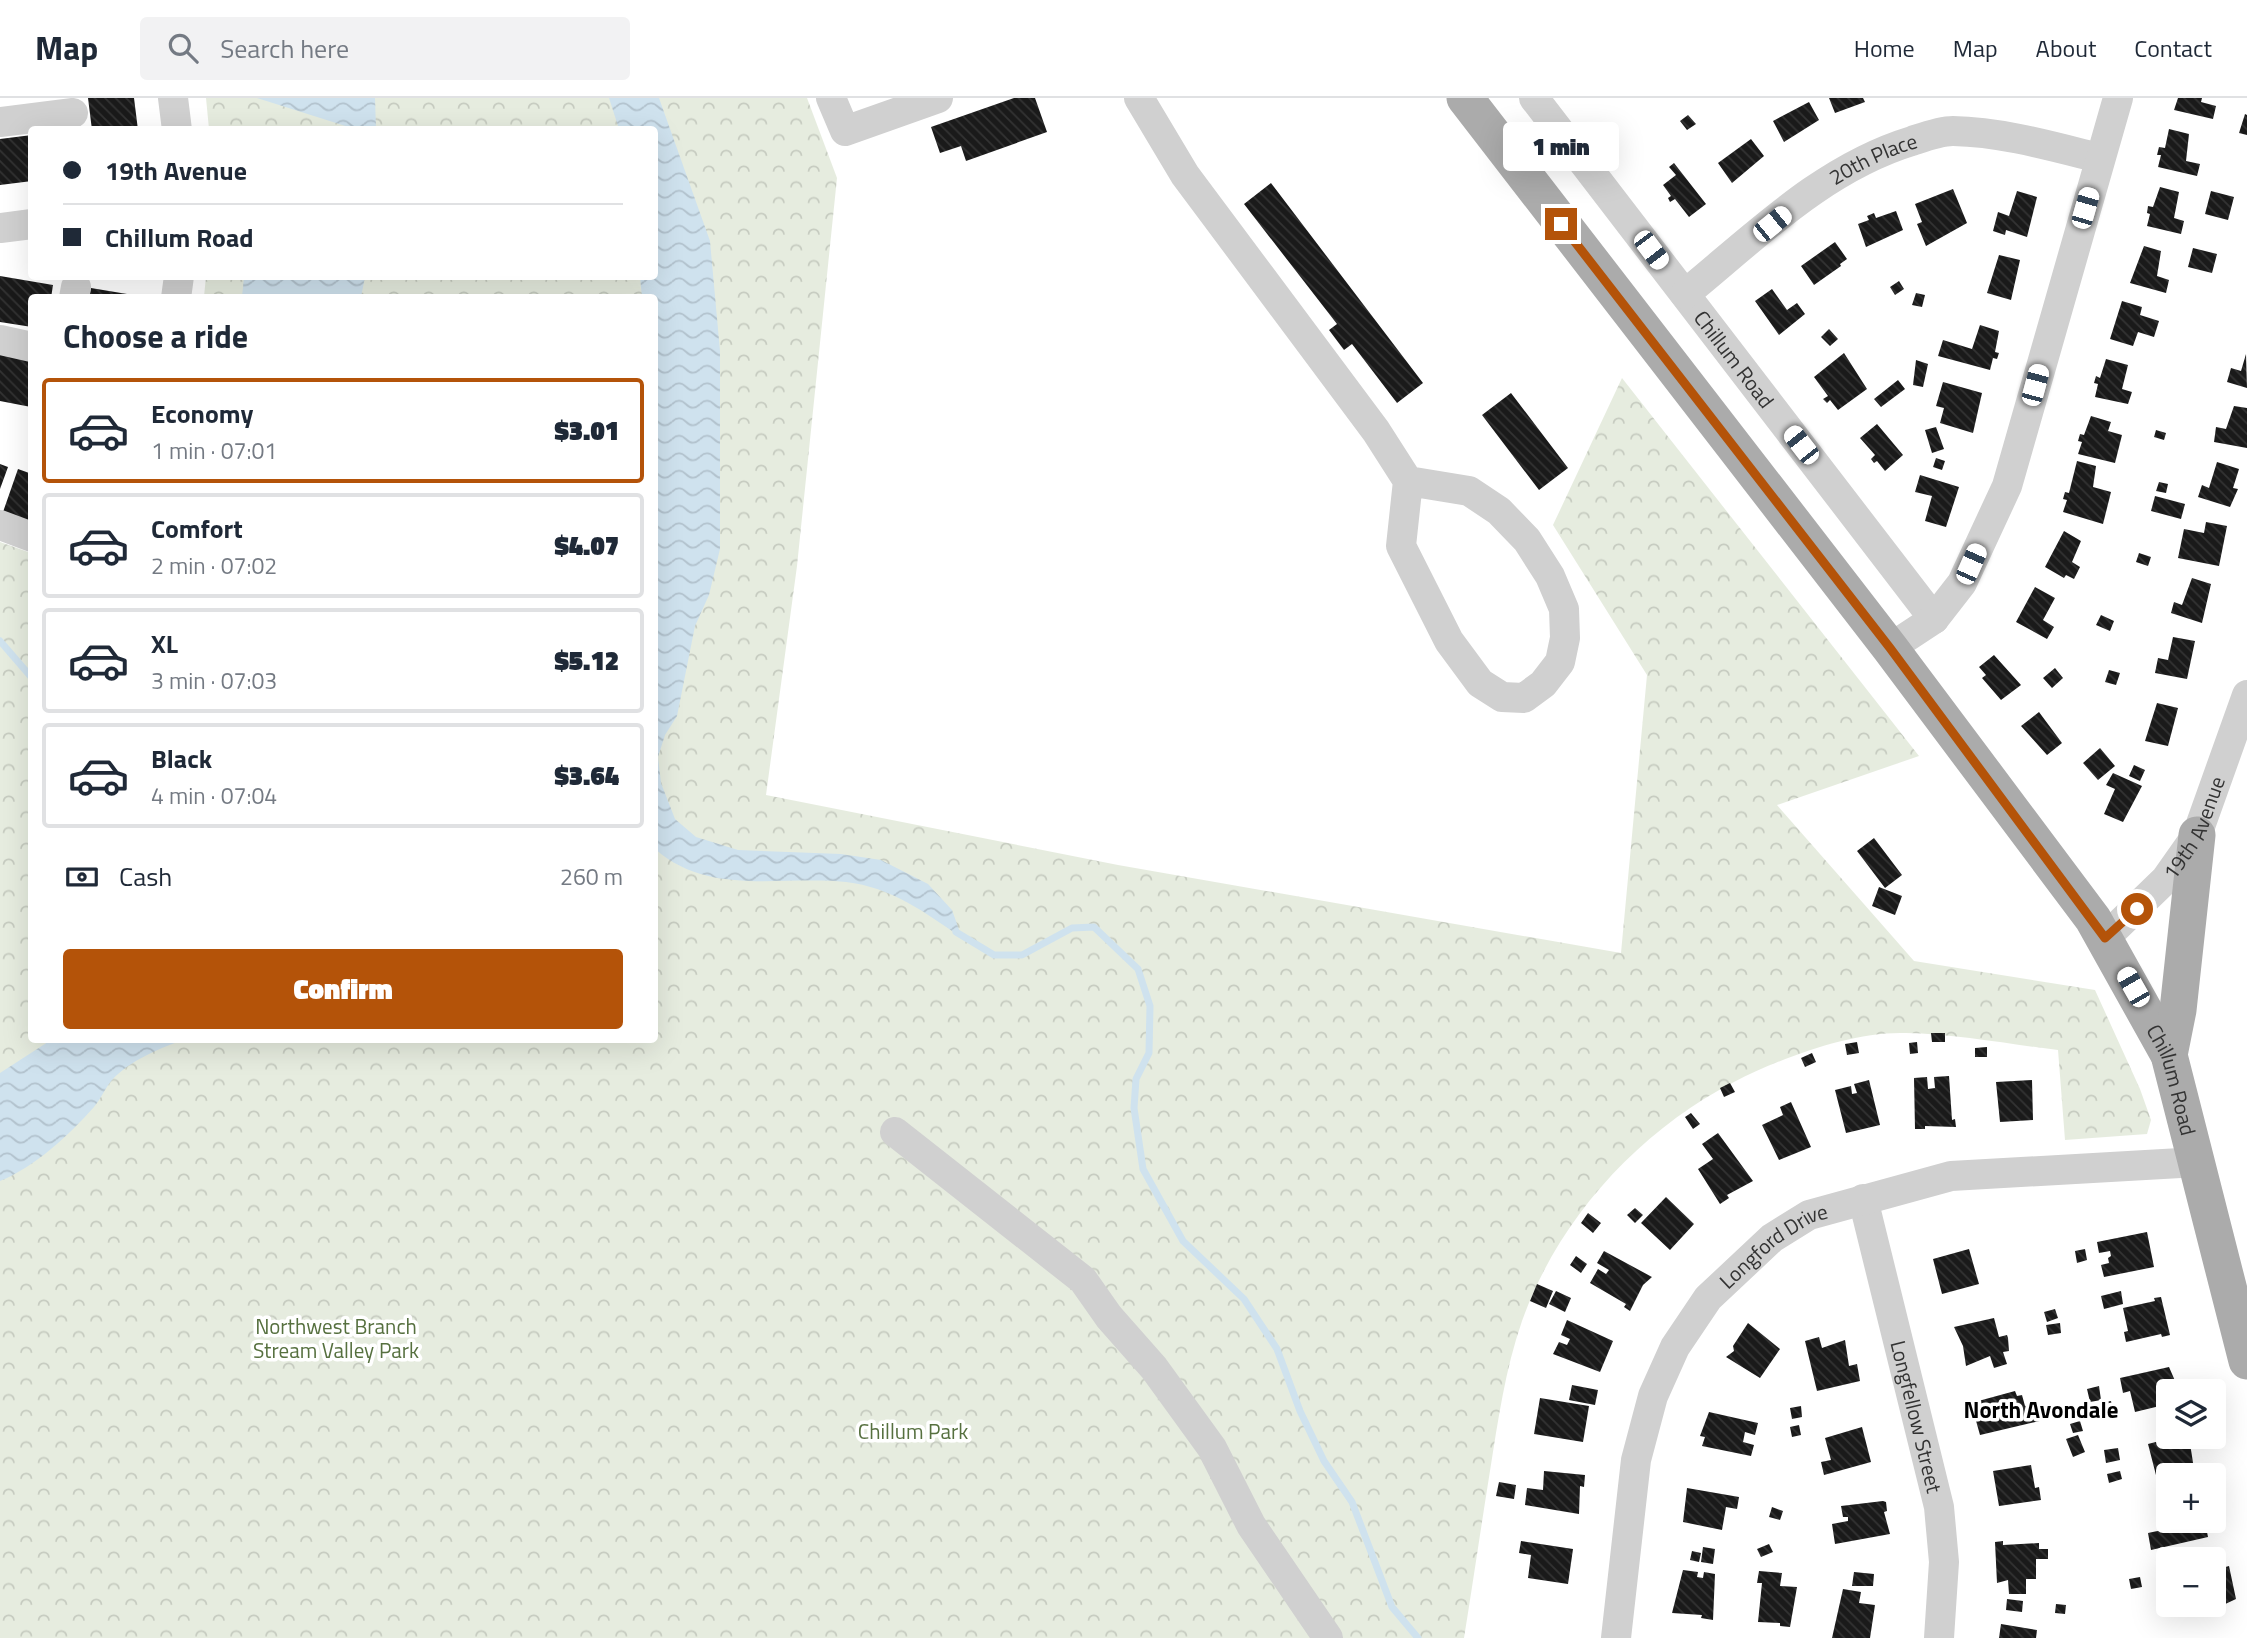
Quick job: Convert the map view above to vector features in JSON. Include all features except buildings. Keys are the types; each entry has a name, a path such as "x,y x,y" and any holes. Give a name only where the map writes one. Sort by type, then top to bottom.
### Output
{"main road":[{"name":"Chillum Road","path":"1465,98 1890,648 2105,938 2169,1055 2246,1348"},
{"path":"2169,1055 2178,1010 2197,835"}],"street":[{"path":"173,98 176,126"},
{"path":"831,98 845,131 938,98"},
{"path":"1139,98 1185,175 1376,431 1408,481 1401,546 1449,641 1480,683 1502,698 1524,698 1544,684 1560,662 1564,638 1564,609 1550,576 1527,540 1499,511 1469,491 1408,481"},
{"name":"Chillum Road","path":"1534,98 1934,618"},
{"path":"1890,648 1934,618 1962,583 2007,486 2118,98"},
{"path":"0,122 73,113"},
{"name":"20th Place","path":"1685,294 1815,189 1857,162 1887,148 1950,131 2008,136 2099,158"},
{"path":"0,228 28,224"},
{"path":"0,340 28,345"},
{"path":"0,525 28,536"},
{"name":"19th Avenue","path":"2105,938 2166,879 2197,835 2246,703"},
{"path":"895,1132 1083,1280 1109,1317 1154,1368 1212,1448 1251,1525 1328,1638"},
{"name":"Longford Drive","path":"1616,1638 1636,1460 1653,1396 1675,1347 1708,1298 1772,1238 1809,1215 1951,1176 2198,1162"},
{"name":"Longfellow Street","path":"1863,1199 1939,1507 1944,1562 1939,1638"}],"green space":[{"name":"Northwest Branch Stream Valley Park","path":"206,98 807,98 837,178 797,566 766,795 1118,865 1621,953 1647,675 1553,525 1622,378 1919,756 1777,805 1914,961 2095,990 2140,1089 2151,1120 2147,1134 2065,1140 2058,1050 1963,1037 1906,1033 1863,1036 1795,1055 1734,1082 1699,1102 1666,1126 1635,1152 1580,1213 1538,1283 1522,1321 1499,1414 1464,1638 0,1638 0,542 28,552 28,1043 658,1043 658,294 204,294 206,280 658,280 658,126 209,126"}],"water":[{"path":"257,98 375,98 376,126 346,126"},
{"path":"609,98 659,98 710,241 720,351 720,549 709,595 695,626 677,716 665,735 658,757 658,294 642,294 640,280 658,280 658,126 618,126"},
{"path":"244,280 364,280 362,294 242,294"},
{"path":"658,757 661,783 675,819 696,837 738,850 841,854 881,860 928,884 952,910 962,938 907,902 878,889 846,882 722,879 676,864 658,851"},
{"path":"46,1043 175,1043 136,1061 119,1073 94,1107 62,1139 39,1159 0,1181 0,1073"}],"waterway":[{"path":"0,641 28,673"},
{"path":"956,932 994,955 1022,955 1072,928 1094,927 1138,969 1150,1006 1149,1053 1136,1079 1134,1108 1143,1169 1183,1241 1244,1299 1277,1349 1300,1411 1324,1461 1352,1502 1392,1607 1418,1638"}],"district":[{"name":"North Avondale","path":"2041,1409"}],"route":[{"path":"1561,224 1890,648 2105,938 2137,909"}],"park label":[{"name":"Chillum Park","path":"913,1431"}]}
